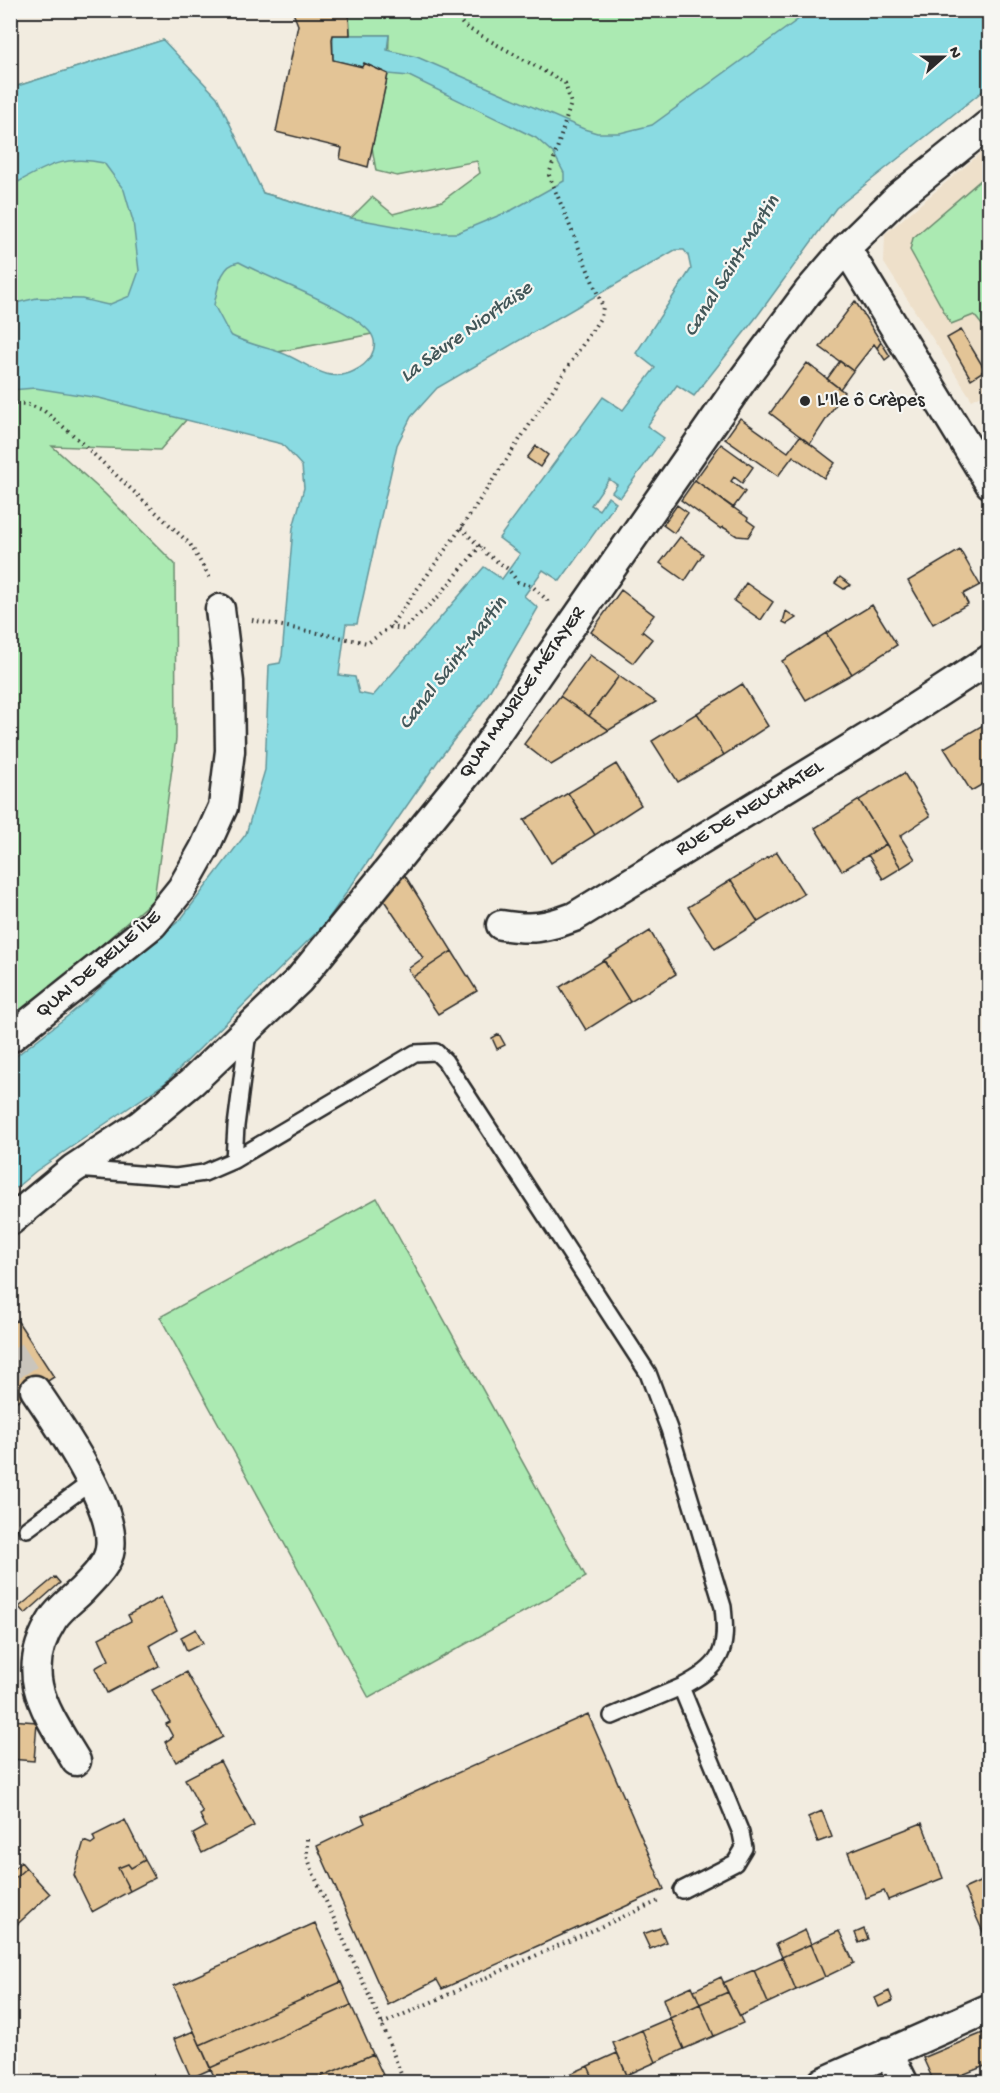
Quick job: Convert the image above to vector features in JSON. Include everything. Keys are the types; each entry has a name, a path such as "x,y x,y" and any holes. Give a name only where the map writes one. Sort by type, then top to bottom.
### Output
{"street":[{"name":"QUAI MAURICE MÉTAYER","path":"10,1221 73,1169 140,1125 298,980 474,764 741,382 808,292 846,249 897,198 990,123"},
{"path":"846,249 990,484"},
{"name":"QUAI DE BELLE ÎLE","path":"10,1038 153,924 182,888 204,849 223,807 230,751 229,682 220,609"},
{"name":"RUE DE NEUCHATEL","path":"501,925 530,930 551,926 574,917 890,724 990,659"},
{"path":"35,1390 104,1506 109,1527 111,1549 101,1569 54,1617 39,1646 34,1672 39,1693 52,1721 76,1761"},
{"path":"823,2082 990,2008"},
{"path":"888,2052 903,2082"}],"lane":[{"path":"234,1160 236,1126 249,1027"},
{"path":"73,1169 176,1177 204,1173 234,1160 415,1053 436,1052 445,1060 648,1373 665,1418 723,1607 726,1634 721,1657 709,1672 681,1687 612,1716"},
{"path":"27,1529 91,1482"},
{"path":"681,1687 741,1833 744,1848 735,1863 682,1890"}],"path":[{"path":"259,622 368,643 390,627 462,528 602,316 603,308 549,175 572,103 565,83 464,26 452,10"},
{"path":"10,403 27,404 43,410 190,544 210,576 220,609"},
{"path":"462,528 481,545 488,555 508,569 518,582 533,587 547,600 549,610"},
{"path":"390,627 404,629 439,596 481,545"},
{"path":"307,1839 307,1856 314,1875 382,2024 404,2082"},
{"path":"382,2024 682,1890"}],"shaded area":[{"path":"989,146 989,391 972,400 884,263 885,234"}],"green space":[{"path":"374,10 887,11 393,330 215,364 186,420 160,450 52,446 104,493 175,564 176,739 154,899 11,1024 11,88 163,40 213,99 263,193 351,218 372,197 393,214 442,201 480,173 477,161 397,176 376,171 372,147 388,74 389,35 350,35 349,15"},
{"path":"989,173 989,323 982,325 974,315 951,324 910,250 913,238"},
{"path":"377,1198 586,1577 369,1698 160,1317"}],"water":[{"path":"810,11 989,11 989,86 836,208 758,315 694,396 677,385 647,426 664,438 620,498 612,492 617,485 609,479 591,505 599,510 608,497 616,503 560,581 543,570 524,596 538,608 485,699 440,758 324,925 165,1083 36,1171 11,1192 11,1060 69,1015 181,919 246,834 265,770 269,665 280,663 282,656 293,528 304,488 302,466 282,444 99,398 35,388 11,390 11,304 37,298 82,299 108,305 130,296 139,271 133,221 124,190 104,163 66,161 45,168 11,186 11,88 163,40 217,97 263,193 351,218 434,233 457,233 512,210 564,181 564,173 554,154 536,138 409,76 388,74 364,63 362,67 333,60 333,35 389,35 387,50 417,57 597,133 620,133 652,125","holes":["675,250 684,250 688,255 691,269 636,353 655,368 623,410 603,397 499,538 520,554 502,579 484,567 373,696 359,693 355,677 339,675 346,624 357,624 397,445 411,417 437,388","239,262 326,303 358,321 369,331 374,340 374,349 368,361 344,375 326,374 282,353 230,335 214,305 224,272"]}],"building":[{"path":"292,10 374,10 349,15 350,35 333,35 332,39 333,60 362,67 364,63 388,74 368,167 340,159 342,148 276,132 298,25"},
{"path":"855,301 881,342 877,348 874,344 853,371 820,347"},
{"path":"961,330 985,370 971,379 947,338"},
{"path":"881,342 890,356 885,360 877,348"},
{"path":"840,361 853,371 840,389 827,379"},
{"path":"807,363 844,392 810,444 770,413"},
{"path":"740,418 788,452 800,436 835,463 824,478 793,456 778,476 725,439"},
{"path":"721,444 753,467 742,483 734,477 731,481 745,492 733,508 695,480"},
{"path":"536,446 548,455 540,467 527,458"},
{"path":"695,480 748,518 747,520 755,526 748,537 737,536 723,527 721,529 681,500"},
{"path":"677,505 688,513 674,533 663,525"},
{"path":"680,537 703,554 685,581 660,563"},
{"path":"960,550 980,585 963,594 968,604 933,624 908,581"},
{"path":"840,577 851,585 844,589 835,583"},
{"path":"746,583 773,602 761,620 734,601"},
{"path":"621,590 654,615 642,631 652,639 633,663 591,632"},
{"path":"872,605 897,645 852,674 826,633"},
{"path":"786,611 796,618 787,624 783,622"},
{"path":"826,633 852,674 806,700 782,661"},
{"path":"590,655 619,676 589,716 560,696"},
{"path":"619,676 656,702 609,730 589,716"},
{"path":"742,684 768,726 724,755 697,713"},
{"path":"560,696 609,730 551,765 524,744"},
{"path":"697,713 724,755 678,782 652,741"},
{"path":"988,722 990,780 971,791 944,748"},
{"path":"616,764 641,805 595,835 568,793"},
{"path":"904,773 930,816 900,836 915,859 901,868 859,800"},
{"path":"568,793 595,835 551,863 524,820"},
{"path":"859,800 886,844 842,871 815,828"},
{"path":"886,844 901,868 883,879 868,855"},
{"path":"777,852 804,894 758,922 731,880"},
{"path":"404,874 452,951 413,977 408,969 423,958 383,899"},
{"path":"731,880 758,922 715,949 688,907"},
{"path":"650,931 676,974 630,1002 604,960"},
{"path":"452,951 477,991 438,1014 413,977"},
{"path":"604,960 630,1002 586,1030 560,987"},
{"path":"499,1034 505,1045 497,1049 492,1038"},
{"path":"17,1320 54,1377 11,1405 10,1325"},
{"path":"55,1577 60,1583 25,1614 19,1607"},
{"path":"161,1597 177,1630 150,1645 159,1666 107,1693 95,1668 109,1660 99,1638 131,1621 128,1615"},
{"path":"196,1629 203,1643 187,1651 181,1637"},
{"path":"186,1672 223,1737 176,1762 165,1742 173,1737 166,1724 170,1722 152,1690"},
{"path":"588,1714 664,1889 442,1989 437,1980 388,2005 317,1846 365,1823 362,1816"},
{"path":"10,1720 37,1722 34,1761 10,1759"},
{"path":"220,1761 254,1826 202,1853 193,1834 206,1827 200,1815 203,1813 185,1779"},
{"path":"822,1811 832,1837 818,1842 808,1817"},
{"path":"125,1820 145,1860 131,1868 128,1864 118,1868 130,1891 92,1912 74,1875 84,1841 91,1844 95,1841 93,1836"},
{"path":"922,1823 943,1878 888,1900 884,1891 866,1898 848,1852"},
{"path":"145,1860 155,1878 130,1891 118,1868 128,1864 131,1868"},
{"path":"21,1862 26,1868 10,1882 10,1872"},
{"path":"26,1868 50,1894 10,1931 10,1882"},
{"path":"986,1879 990,1887 990,1948 964,1889"},
{"path":"315,1923 341,1982 200,2045 174,1986"},
{"path":"660,1928 666,1942 650,1949 643,1934"},
{"path":"864,1929 868,1939 859,1943 855,1933"},
{"path":"805,1930 811,1944 782,1957 776,1944"},
{"path":"839,1931 854,1963 825,1977 811,1944"},
{"path":"811,1944 825,1977 796,1990 782,1957"},
{"path":"782,1957 796,1990 768,2003 754,1970"},
{"path":"754,1970 768,2003 740,2016 723,1983"},
{"path":"721,1977 728,1992 700,2004 694,1990"},
{"path":"341,1982 351,2005 210,2068 200,2045"},
{"path":"692,1986 700,2004 670,2018 663,1999"},
{"path":"889,1991 893,2001 879,2007 875,1998"},
{"path":"728,1992 743,2023 714,2036 700,2004"},
{"path":"700,2004 714,2036 684,2049 670,2018"},
{"path":"351,2005 373,2054 309,2082 217,2082 210,2068"},
{"path":"670,2018 684,2049 656,2062 642,2030"},
{"path":"642,2030 656,2062 627,2075 613,2043"},
{"path":"990,2030 990,2064 944,2082 934,2082 923,2058"},
{"path":"194,2031 211,2069 191,2078 174,2039"},
{"path":"617,2053 630,2082 595,2082 588,2066"},
{"path":"373,2054 384,2077 371,2082 309,2082"},
{"path":"588,2066 595,2082 560,2082 559,2079"}],"tunnel":[{"path":"10,1351 35,1390"}],"place":[{"name":"L'Ile ô Crèpes","path":"805,401"}],"water label":[{"name":"Canal Saint-Martin","path":"733,267"},
{"name":"La Sèvre Niortaise","path":"467,333"},
{"name":"Canal Saint-Martin","path":"454,664"}]}
